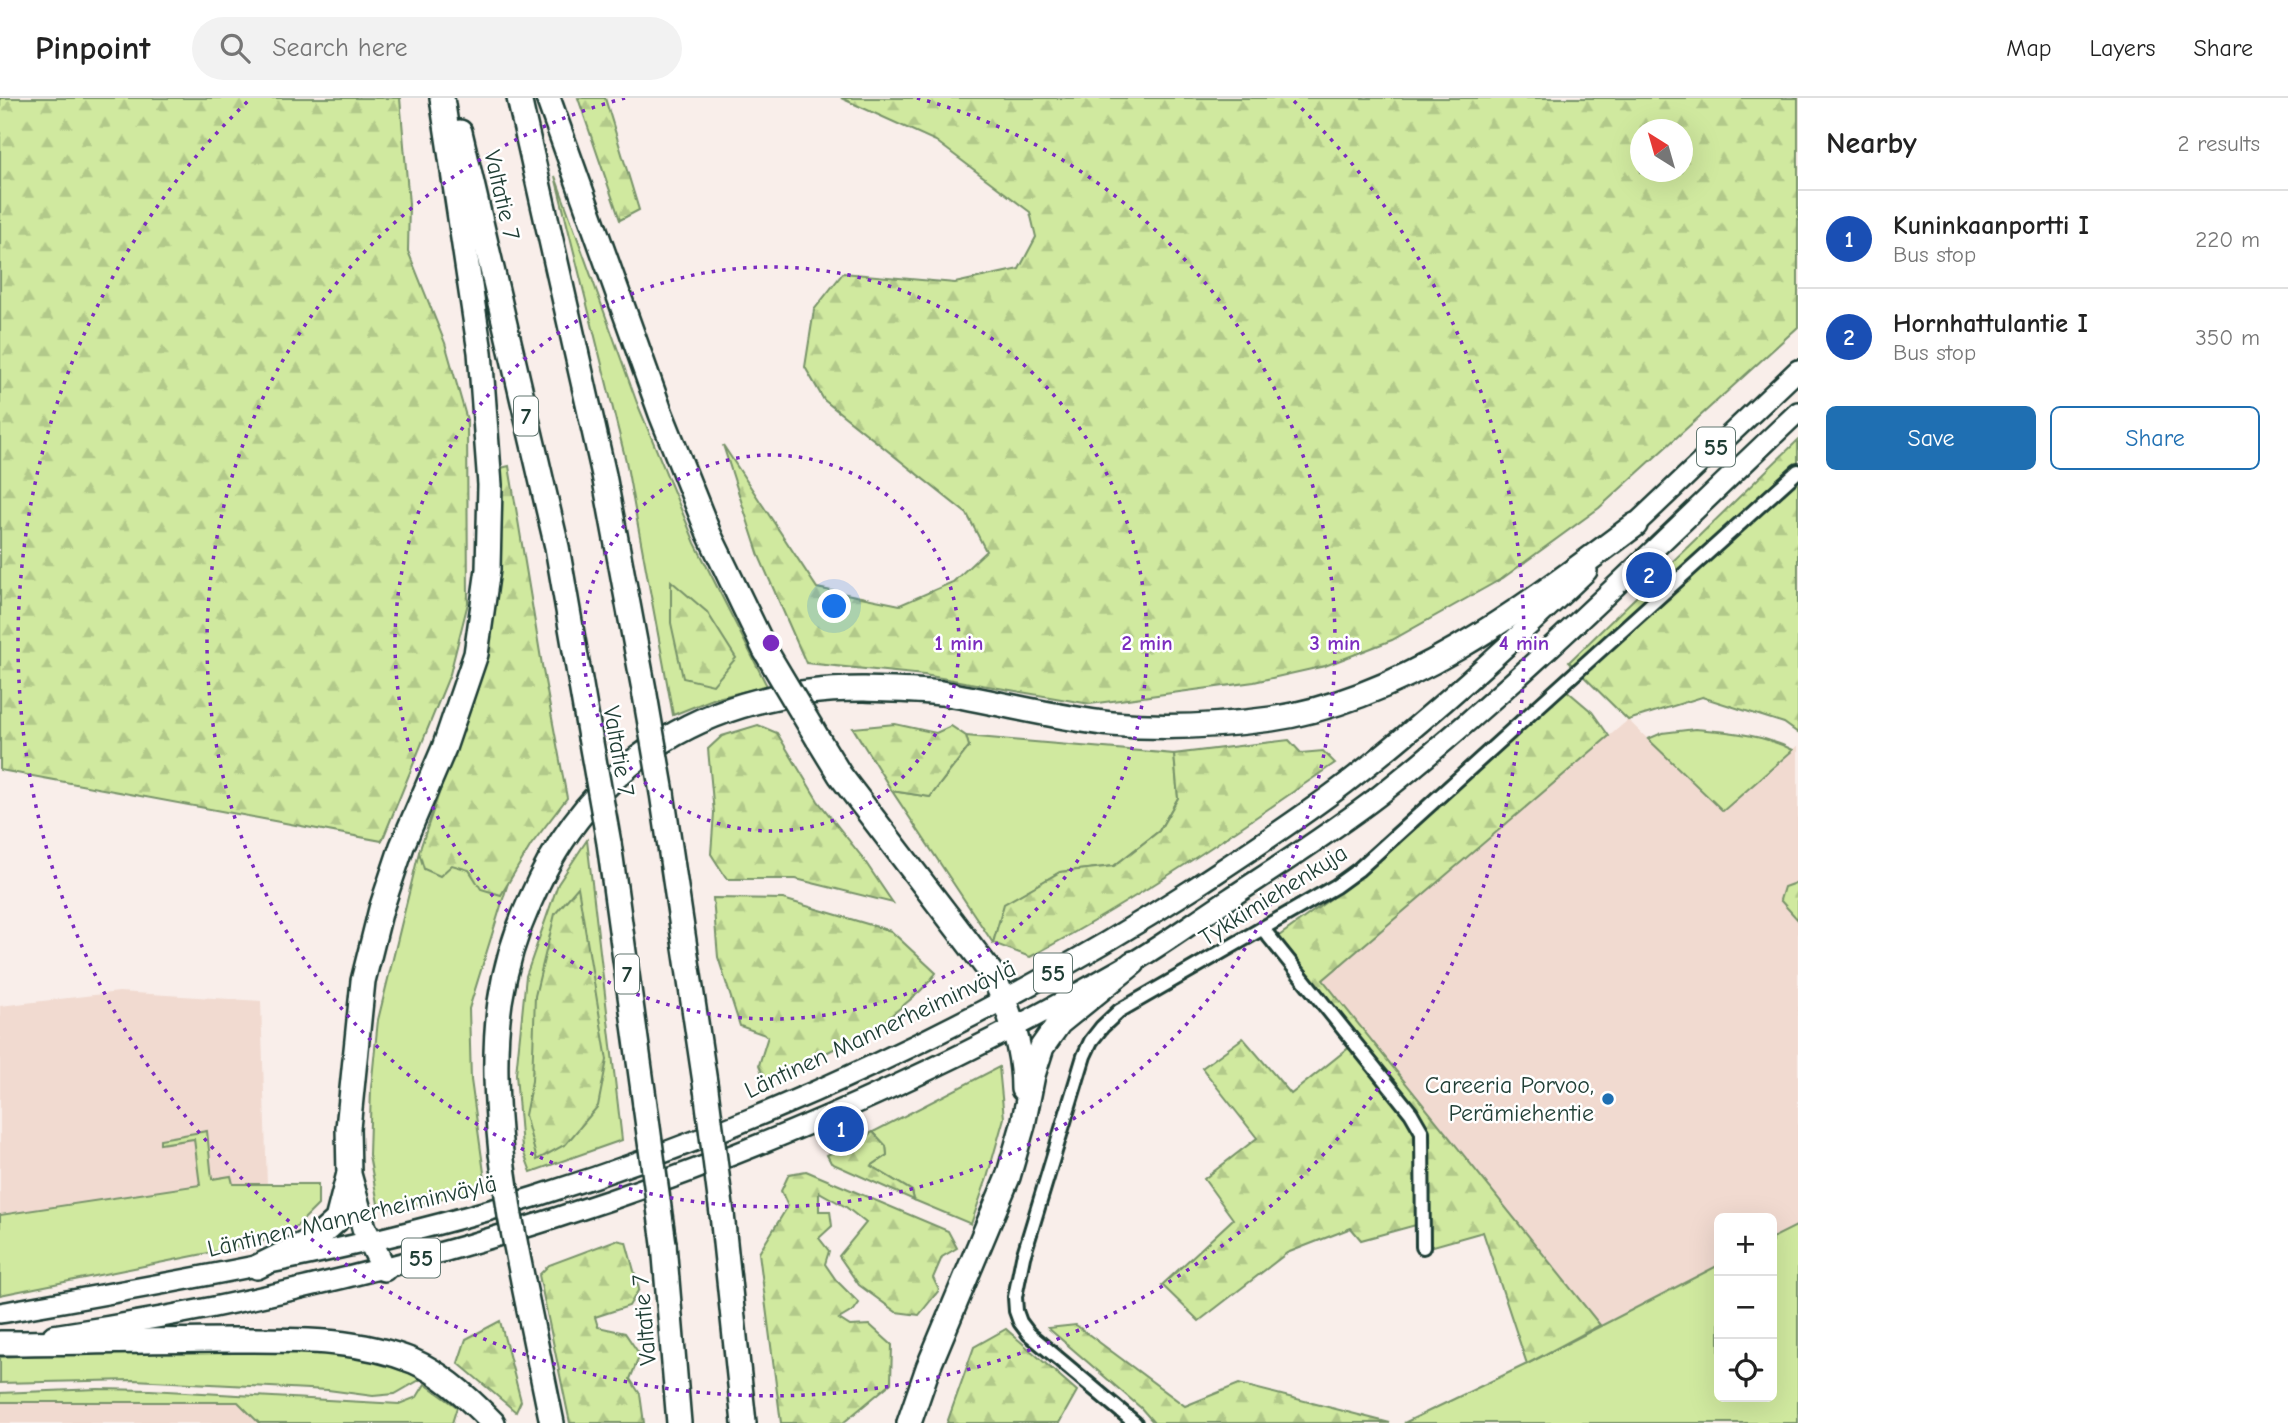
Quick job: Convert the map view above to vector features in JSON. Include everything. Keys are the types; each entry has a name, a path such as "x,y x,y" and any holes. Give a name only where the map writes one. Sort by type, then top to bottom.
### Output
{"highway":[{"path":"384,1269 369,1242 349,1174 348,1128 363,981 381,909 402,846 444,748 476,654 488,569 490,485 480,352 442,98"},
{"name":"Valtatie 7","path":"452,98 556,547 590,737 608,843 664,1244 679,1423"},
{"name":"Valtatie 7","path":"519,98 604,475 662,793 706,1089 744,1423"},
{"path":"548,98 661,414 709,534 765,650 840,775 992,974 1005,1000 1021,1061 1023,1125"},
{"path":"552,1423 510,1216 501,1153 495,1064 500,1000 512,950 545,864 594,797 629,764 670,736 706,718 751,702 806,692 864,689 936,692 1113,724 1208,726 1275,718 1346,700 1426,665 1534,600 1634,525"},
{"path":"909,1423 928,1368 1008,1178 1042,1047 1059,1023 1133,962"},
{"path":"257,1267 318,1237 337,1220 349,1174"},
{"path":"0,1343 140,1340 340,1342 383,1351 416,1362 470,1400 493,1423"}],"main road":[{"name":"Läntinen Mannerheiminväylä","path":"0,1313 257,1267 369,1242 534,1197 690,1142 843,1079 1005,1000 1133,927 1245,855 1343,785 1516,638 1798,370"},
{"name":"55","path":"0,1343 126,1324 231,1304 384,1269 538,1224 690,1173 826,1117 1014,1028 1133,962 1292,857 1378,796 1570,629 1798,412"}],"street":[{"name":"Tykkimiehenkuja","path":"1135,1423 1029,1334 1020,1322 1015,1297 1023,1258 1084,1056 1091,1041 1119,1012 1336,886 1358,870 1798,471"},
{"path":"1263,929 1411,1113 1422,1132 1423,1247"}],"shaded area":[{"name":"Careeria Porvoo, Perämiehentie","path":"1628,720 1723,811 1798,745 1798,882 1784,887 1780,900 1798,920 1798,1225 1777,1236 1777,1213 1714,1213 1714,1268 1600,1325 1323,980"},
{"path":"119,992 261,1001 267,1185 0,1220 0,1006"},
{"path":"0,1402 238,1402 259,1423 0,1423"}],"green space":[{"path":"0,98 400,98 409,204 408,251 445,343 467,420 468,603 450,674 382,841 0,770"},
{"path":"578,98 605,98 639,210 620,220"},
{"path":"841,98 1798,98 1798,327 1599,508 1503,578 1392,640 1325,666 1254,682 1090,704 924,675 806,663 759,556 723,445 817,588 900,605 953,582 986,551 967,514 824,400 805,367 814,310 843,273 955,283 1019,269 1036,237 1030,212 936,141"},
{"path":"555,176 637,403 695,543 767,686 713,699 673,715 626,461"},
{"path":"1798,440 1798,733 1784,723 1702,697 1628,720 1569,662"},
{"path":"509,466 567,798 531,845 501,895 481,889 469,870 452,865 440,876 424,869 419,852 478,679 501,468"},
{"path":"671,581 707,612 736,658 713,685 683,678 671,623"},
{"path":"1565,689 1592,712 1609,736 1323,980 1600,1325 1527,1364 1483,1232 1430,1247 1428,1130 1420,1114 1279,936 1351,884"},
{"path":"895,724 936,733 951,726 966,736 969,746 930,797 892,791 853,728"},
{"path":"758,725 777,733 818,801 862,857 893,903 796,879 727,879 711,854 714,813 708,749 722,736"},
{"path":"1695,729 1757,737 1793,750 1723,811 1648,739 1662,733"},
{"path":"966,736 1174,754 1178,798 1159,831 1114,866 1060,872 1005,904 993,943 892,791 930,797 969,747"},
{"path":"1289,740 1301,753 1323,751 1335,763 1147,889 1030,957 993,943 1004,904 1060,872 1114,866 1159,831 1178,798 1174,754"},
{"path":"587,840 622,1140 531,1172 522,1148 516,1074 526,976 558,884"},
{"path":"419,852 508,883 469,1009 471,1080 486,1187 396,1210 378,1204 369,1155 371,1088 378,1020"},
{"path":"1798,882 1798,920 1780,900 1784,887"},
{"path":"578,887 607,1060 598,1106 566,1144 537,1160 525,1115 532,1081 535,996 555,914"},
{"path":"713,898 783,899 891,931 936,973 880,1026 766,1083 759,1065 768,1036 740,1026 718,957"},
{"path":"1243,1038 1291,1094 1351,1046 1407,1116 1416,1133 1416,1225 1361,1240 1351,1228 1287,1253 1199,1321 1162,1285 1233,1219 1204,1179 1257,1138 1202,1068"},
{"path":"999,1067 1004,1118 971,1224 914,1200 912,1191 871,1166 887,1155 886,1146 873,1132"},
{"path":"207,1131 212,1179 231,1176 233,1184 318,1184 318,1205 296,1227 258,1243 0,1295 0,1215 200,1185 194,1139 160,1144 160,1139"},
{"path":"873,1132 886,1146 887,1155 871,1166 912,1191 914,1200 831,1163 827,1155"},
{"path":"806,1171 948,1231 957,1248 942,1257 933,1278 939,1290 919,1315 896,1312 859,1285 839,1256 866,1223 846,1207 819,1192 819,1211 830,1211 832,1226 819,1238 829,1251 825,1264 836,1280 859,1303 854,1310 839,1319 850,1326 870,1325 892,1345 891,1383 843,1423 781,1423 759,1253 788,1206 781,1191 789,1174"},
{"path":"1798,1225 1798,1423 1404,1423 1527,1364 1714,1268 1714,1402 1777,1402 1777,1236"},
{"path":"616,1240 626,1242 639,1289 629,1306 595,1317 598,1327 625,1333 640,1355 630,1379 640,1394 644,1423 570,1423 539,1275 549,1265"},
{"path":"500,1321 521,1401 516,1412 458,1363 466,1339"},
{"path":"1076,1325 1185,1406 1239,1384 1390,1423 1154,1423 1141,1408 1048,1328"},
{"path":"1006,1329 1077,1391 1059,1423 947,1423 974,1347"},
{"path":"239,1347 343,1352 388,1362 421,1379 395,1394 373,1396 328,1390 134,1380 0,1383 0,1357"},
{"path":"425,1384 457,1407 452,1423 259,1423 238,1402 0,1402 0,1393 98,1389 399,1404 417,1397"}],"place":[{"name":"Hornhattulantie I","path":"1649,575"},
{"name":"Careeria Porvoo, Perämiehentie","path":"1608,1099"},
{"name":"Kuninkaanportti I","path":"841,1129"}]}
